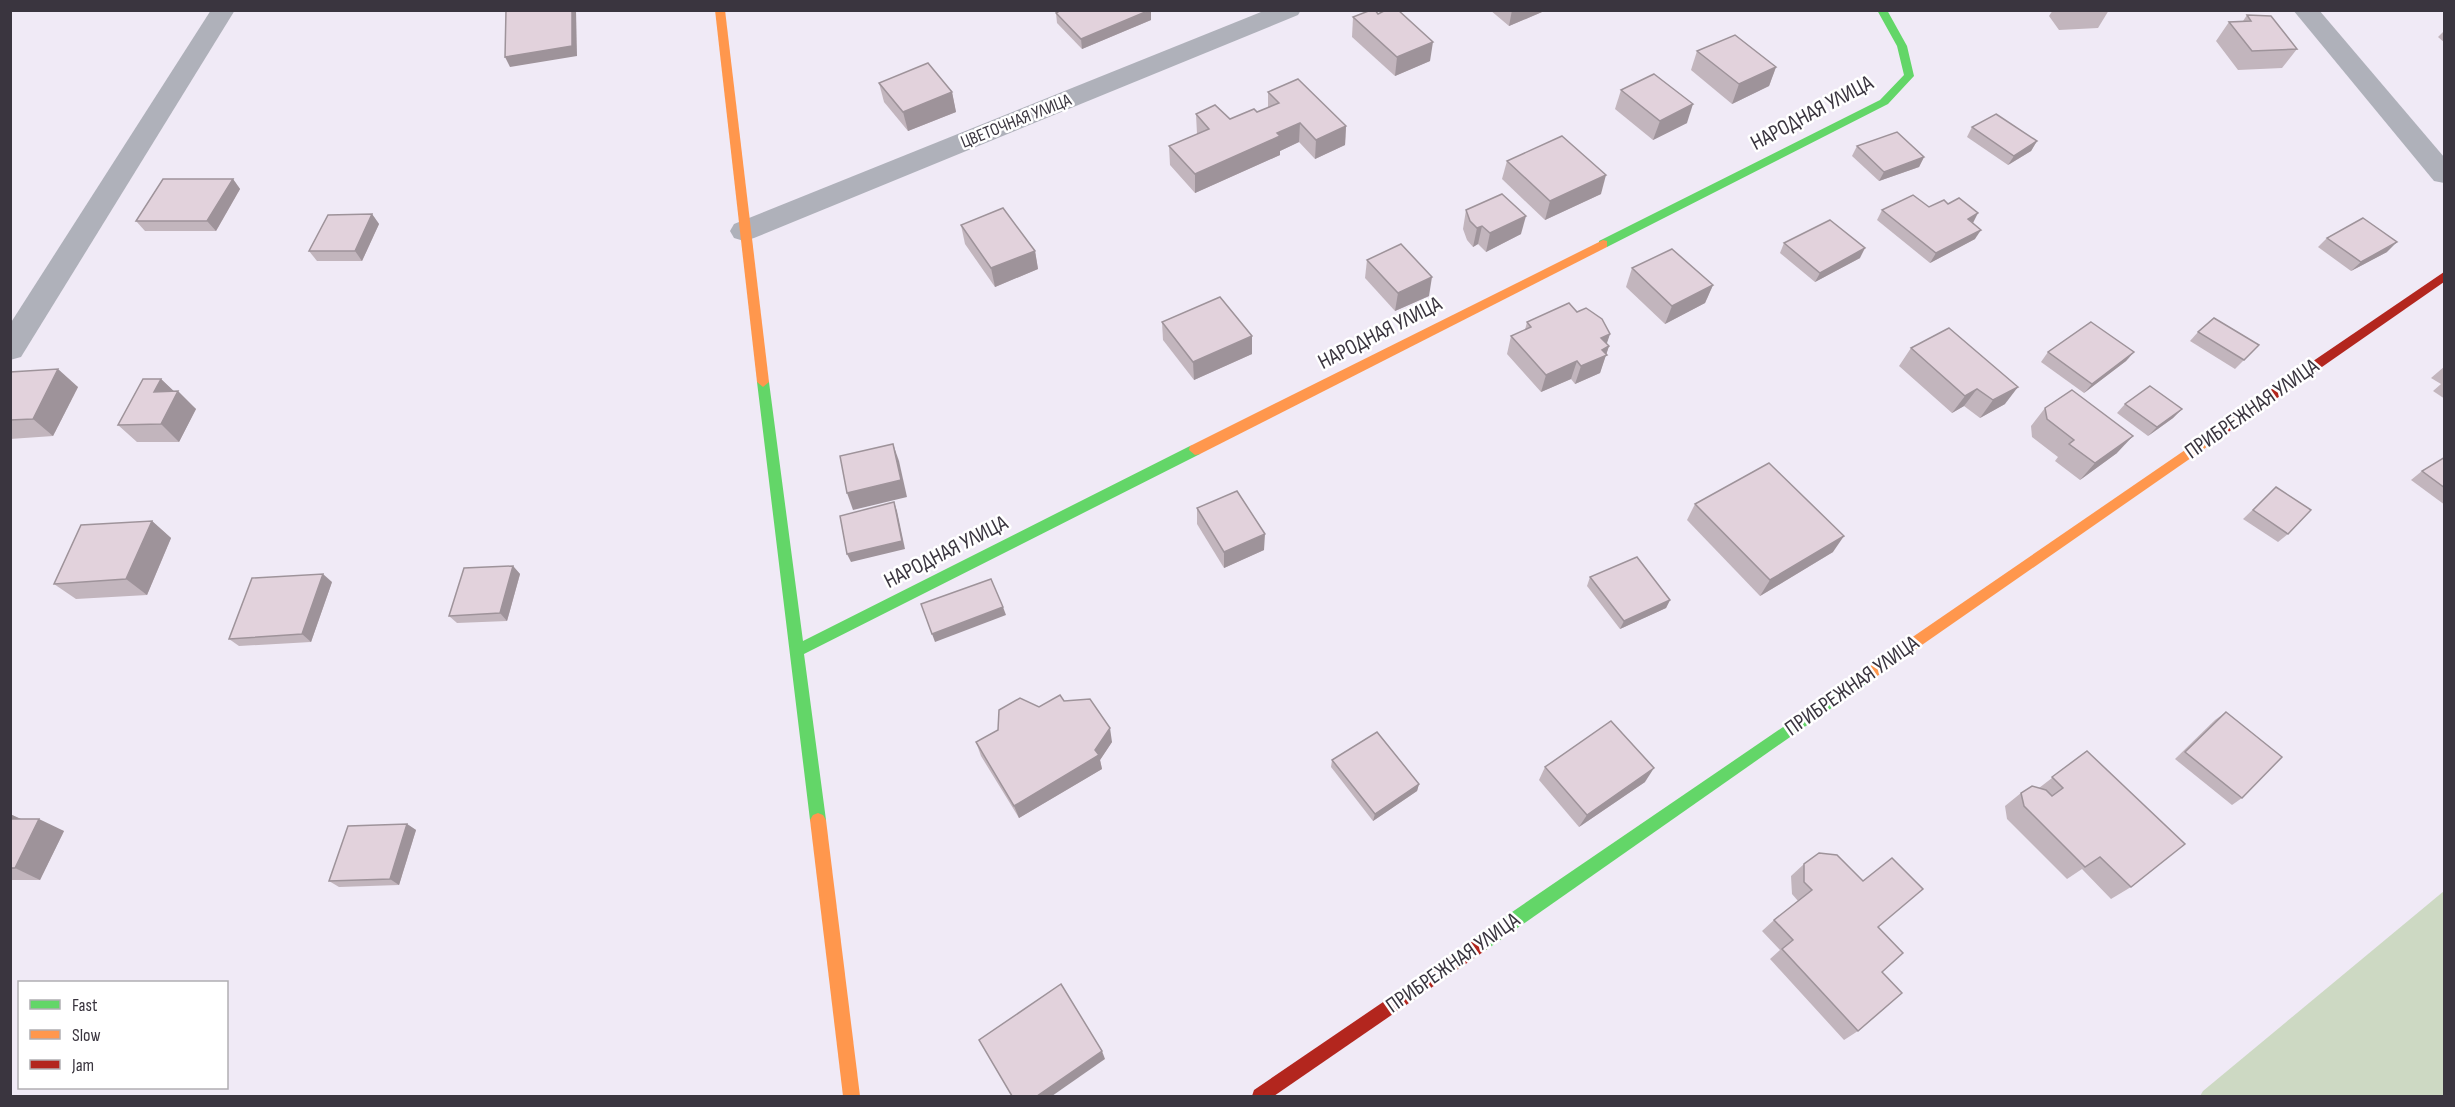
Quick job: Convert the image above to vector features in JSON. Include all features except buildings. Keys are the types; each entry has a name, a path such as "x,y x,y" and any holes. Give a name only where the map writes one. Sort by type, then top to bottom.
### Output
{"street":[{"path":"10,349 223,10"},
{"path":"720,10 744,231 799,650 852,1096"},
{"name":"ЦВЕТОЧНАЯ УЛИЦА","path":"744,231 1289,10"},
{"name":"НАРОДНАЯ УЛИЦА","path":"799,650 1884,102 1909,76 1902,46 1882,10"},
{"path":"2305,10 2445,174"},
{"name":"ПРИБРЕЖНАЯ УЛИЦА","path":"1260,1096 2445,276"}],"green space":[{"path":"2444,891 2444,1096 2200,1096 2203,1091"}],"traffic: fast":[{"path":"1603,244 1884,102 1909,76 1902,46 1882,10"},
{"path":"763,382 818,820"},
{"path":"799,650 1195,450"},
{"path":"1480,944 1868,675"}],"traffic: slow":[{"path":"720,10 763,382"},
{"path":"1195,450 1603,244"},
{"path":"1868,675 2220,431"},
{"path":"818,820 852,1096"}],"traffic: jam":[{"path":"2220,431 2444,276"},
{"path":"1260,1096 1480,944"}]}
